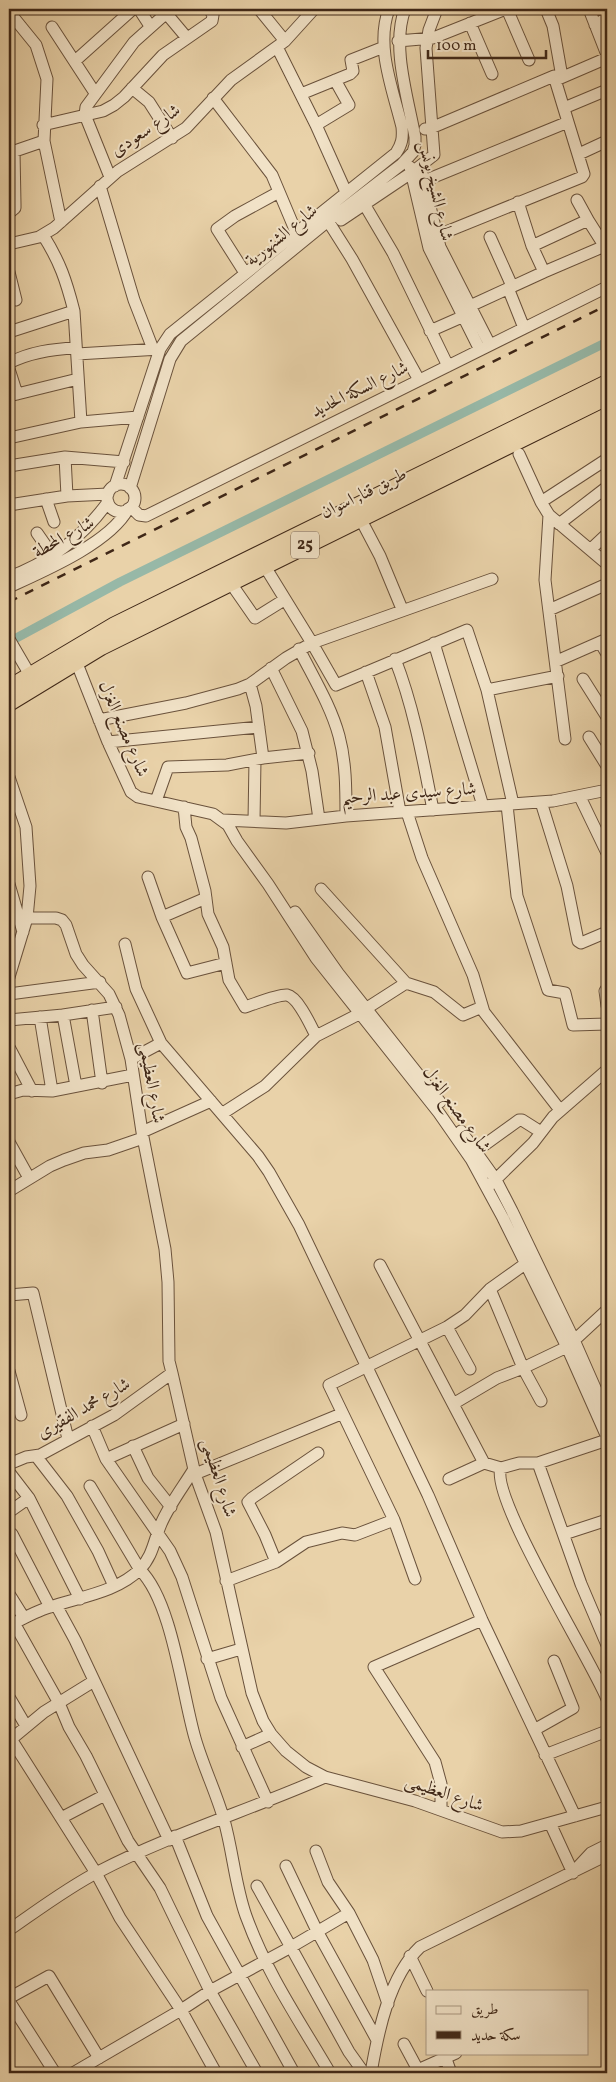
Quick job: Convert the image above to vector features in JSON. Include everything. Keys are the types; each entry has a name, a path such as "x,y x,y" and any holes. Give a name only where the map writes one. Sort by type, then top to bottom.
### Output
{"highway":[{"name":"طريق قنا, اسوان","path":"9,688 115,625 607,383"},
{"name":"طريق قنا, اسوان","path":"9,704 101,647 607,397"}],"street":[{"path":"74,61 133,9"},
{"path":"139,9 150,26"},
{"path":"43,125 103,111 114,105 163,54 212,21 214,17 209,9"},
{"path":"259,9 281,44 301,94 346,192"},
{"name":"شارع سعودى","path":"9,244 43,234 61,222 110,177 134,160 172,138 195,120 213,98 244,70 281,44 314,9"},
{"path":"389,9 383,32 384,48 403,136"},
{"path":"405,9 398,41 415,145"},
{"path":"437,9 426,39 428,128 434,155 416,170 362,200 393,253 448,366"},
{"path":"398,41 426,39 507,9 529,60"},
{"path":"436,236 582,177 584,174 564,108 553,26 546,9"},
{"path":"428,128 552,76 559,78 607,57 589,9"},
{"path":"110,177 85,115 86,107 134,42 169,11 187,38"},
{"path":"11,12 36,45 47,79 43,125 44,141 61,222"},
{"path":"596,24 607,18"},
{"path":"470,23 492,74"},
{"path":"52,27 95,93"},
{"path":"301,94 353,72 351,62 353,59 384,48"},
{"path":"316,125 349,105 335,80"},
{"path":"132,88 149,102 172,138"},
{"path":"564,108 607,91"},
{"path":"213,98 262,161 280,192 296,232"},
{"path":"424,181 568,122"},
{"name":"شارع الشيخ يونس","path":"403,136 415,145 416,170 429,248 467,311"},
{"name":"شارع الشيخ يونس","path":"403,136 408,158 424,181 436,236 467,311 485,348"},
{"name":"شارع الشنهورية","path":"110,494 124,462 156,349 178,327 396,153 401,146 403,136"},
{"path":"9,213 15,208 12,152 44,141"},
{"path":"579,154 607,141"},
{"name":"شارع الشنهورية","path":"130,488 174,349 189,334 362,200 408,158 415,145"},
{"path":"9,363 22,356 38,352 156,349 134,300 100,186"},
{"path":"245,273 217,229 236,216 280,192"},
{"path":"430,331 510,287 607,247 577,200"},
{"path":"518,202 532,246 544,272"},
{"path":"532,246 588,220"},
{"path":"329,224 352,259 420,380"},
{"path":"43,234 59,261 66,278 74,311 81,422"},
{"path":"490,236 524,328"},
{"path":"9,275 16,300"},
{"name":"شارع السكة الحديد","path":"130,508 139,515 146,516 607,287"},
{"path":"9,332 74,311"},
{"path":"9,369 13,395 78,379"},
{"path":"9,438 81,422 138,417"},
{"path":"518,454 549,515 607,564"},
{"path":"65,457 67,496"},
{"path":"9,466 65,457 124,462"},
{"path":"541,502 607,459"},
{"path":"9,506 67,496 110,494 122,484 130,488 134,495 130,508 116,511 110,494"},
{"path":"559,524 607,488"},
{"name":"شارع المحطة","path":"9,577 53,556 83,532 110,494"},
{"path":"46,499 54,522"},
{"name":"شارع المحطة","path":"9,577 66,558 119,524 130,508"},
{"path":"549,515 545,580 557,661 565,739"},
{"path":"360,518 380,556 402,610"},
{"path":"37,533 53,556"},
{"path":"591,549 607,534"},
{"path":"264,565 336,685 467,630 487,690 510,804 517,896 548,990 567,994 573,1025 607,1024"},
{"path":"99,720 186,703 250,684 299,649 312,643 492,579"},
{"path":"230,582 254,618 284,600"},
{"path":"549,610 607,584"},
{"path":"9,640 30,675"},
{"path":"557,661 604,640 607,654"},
{"path":"434,643 483,806"},
{"path":"299,649 331,714 339,736 344,765 346,816"},
{"path":"395,659 406,688 434,810"},
{"name":"شارع مصنع الغزل","path":"76,661 108,742 131,792 138,797 213,814 245,839 324,955 492,1183 526,1264 571,1343 607,1438"},
{"path":"272,668 293,708 309,753 319,819"},
{"path":"366,672 384,728 403,812 473,975 482,1007 498,1032 560,1110"},
{"path":"487,690 558,676"},
{"path":"583,679 607,717"},
{"path":"250,684 258,727 259,759 254,821"},
{"path":"108,742 258,727"},
{"path":"589,737 607,766"},
{"path":"156,801 168,767 214,766 309,753"},
{"path":"9,777 23,814 28,840 30,886 28,918 9,977"},
{"path":"602,790 607,780"},
{"name":"شارع سيدى عبد الرحيم","path":"223,820 286,823 346,816 541,802 580,797 602,790"},
{"path":"580,797 607,853"},
{"path":"541,802 567,886 578,941 581,942 603,934 607,945"},
{"path":"184,807 186,827 199,866 208,914 223,948 229,980 245,1007 283,996 292,997 297,1002 316,1036"},
{"path":"148,877 162,917 187,974 226,963"},
{"path":"9,884 23,932"},
{"path":"321,890 406,983 434,992 465,1016 482,1007"},
{"path":"162,917 206,898"},
{"name":"شارع العظيمى","path":"28,918 56,918 62,920 66,925 76,954 83,965 100,982 116,1007 131,1058 143,1135 165,1249 168,1282 169,1361 195,1471 216,1532 241,1650 257,1707 271,1734 306,1767 325,1777 441,1809 502,1832 521,1831 607,1807"},
{"path":"125,944 136,988 161,1043 258,1156 299,1225 428,1496 482,1620 575,1816"},
{"path":"9,994 100,982"},
{"path":"222,1113 265,1086 316,1036 364,1010 406,983"},
{"path":"607,988 604,991 607,1006"},
{"path":"9,1020 63,1015 116,1007"},
{"path":"92,1010 102,1083"},
{"name":"شارع مصنع الغزل","path":"364,1010 476,1151 607,1415"},
{"path":"63,1015 76,1086"},
{"path":"40,1017 52,1091"},
{"path":"131,1058 161,1043"},
{"path":"9,1047 32,1091"},
{"path":"492,1183 533,1143 560,1110 607,1070"},
{"path":"9,1094 23,1090 52,1091 102,1083 133,1075"},
{"path":"9,1191 29,1178 64,1160 84,1153 108,1150 211,1101"},
{"path":"476,1151 519,1120 541,1132"},
{"path":"9,1142 29,1178"},
{"path":"415,1579 394,1520 341,1414 329,1384 447,1327 465,1315 490,1289 526,1264"},
{"path":"380,1266 484,1463"},
{"path":"490,1289 523,1368 542,1401"},
{"path":"9,1295 33,1293 68,1439"},
{"path":"452,1404 497,1378 523,1368 571,1343 607,1310"},
{"path":"447,1327 470,1369"},
{"path":"9,1371 21,1415"},
{"name":"شارع محمد الفقيرى","path":"9,1464 26,1457 36,1456 122,1410 172,1374"},
{"path":"16,1623 53,1606 80,1599 114,1586 140,1570 151,1554 160,1525 195,1471 341,1414"},
{"path":"106,1459 184,1424"},
{"path":"92,1426 106,1459 157,1535 170,1551 192,1604 207,1659 225,1707 268,1802"},
{"path":"449,1479 484,1463 501,1468 519,1463 538,1463 607,1438"},
{"path":"133,1446 148,1478 171,1507"},
{"path":"276,1562 248,1502 318,1453"},
{"path":"36,1456 67,1496 98,1551 114,1586"},
{"path":"538,1463 581,1584 607,1645"},
{"path":"501,1468 499,1474 508,1504 523,1540 607,1699"},
{"path":"9,1472 29,1498 80,1599"},
{"path":"90,1486 140,1570 152,1584 164,1614 180,1669 195,1738 224,1818 239,1894 264,1962 330,2073"},
{"path":"9,1512 29,1498"},
{"path":"226,1581 276,1562 306,1542 342,1533 355,1535 394,1520"},
{"path":"564,1534 607,1520"},
{"path":"12,1534 53,1606 75,1640 172,1838 207,1916 294,2073"},
{"path":"9,1594 16,1623 59,1702 69,1727 136,1853 160,1888 210,1991 257,2073"},
{"path":"441,1809 441,1784 435,1762 374,1667 482,1620"},
{"path":"207,1659 241,1650"},
{"path":"534,1730 573,1708 554,1661"},
{"path":"94,1681 59,1702 10,1740 96,1873 120,1918 181,2010 216,2073"},
{"path":"9,1697 26,1726"},
{"path":"545,1755 607,1731"},
{"path":"242,1747 271,1734"},
{"path":"9,1930 96,1873 136,1853 268,1802 325,1777"},
{"path":"61,1818 105,1795"},
{"path":"550,1823 573,1873"},
{"path":"573,1873 591,1853 607,1845"},
{"path":"316,1851 328,1882 349,1913 373,1960 388,2004"},
{"path":"371,2073 376,2040 388,2004 410,1956 420,1947 607,1855"},
{"path":"286,1866 317,1930 376,2040"},
{"path":"257,1886 349,2052 364,2073"},
{"path":"74,2073 210,1991 349,1913"},
{"path":"410,1956 427,1990"},
{"path":"55,2073 9,1999 49,1976 100,2058"},
{"path":"404,2044 415,2071 451,2056 452,2073"}],"waterway":[{"path":"9,642 120,582 607,342"}],"railway":[{"path":"9,602 607,305"}]}
